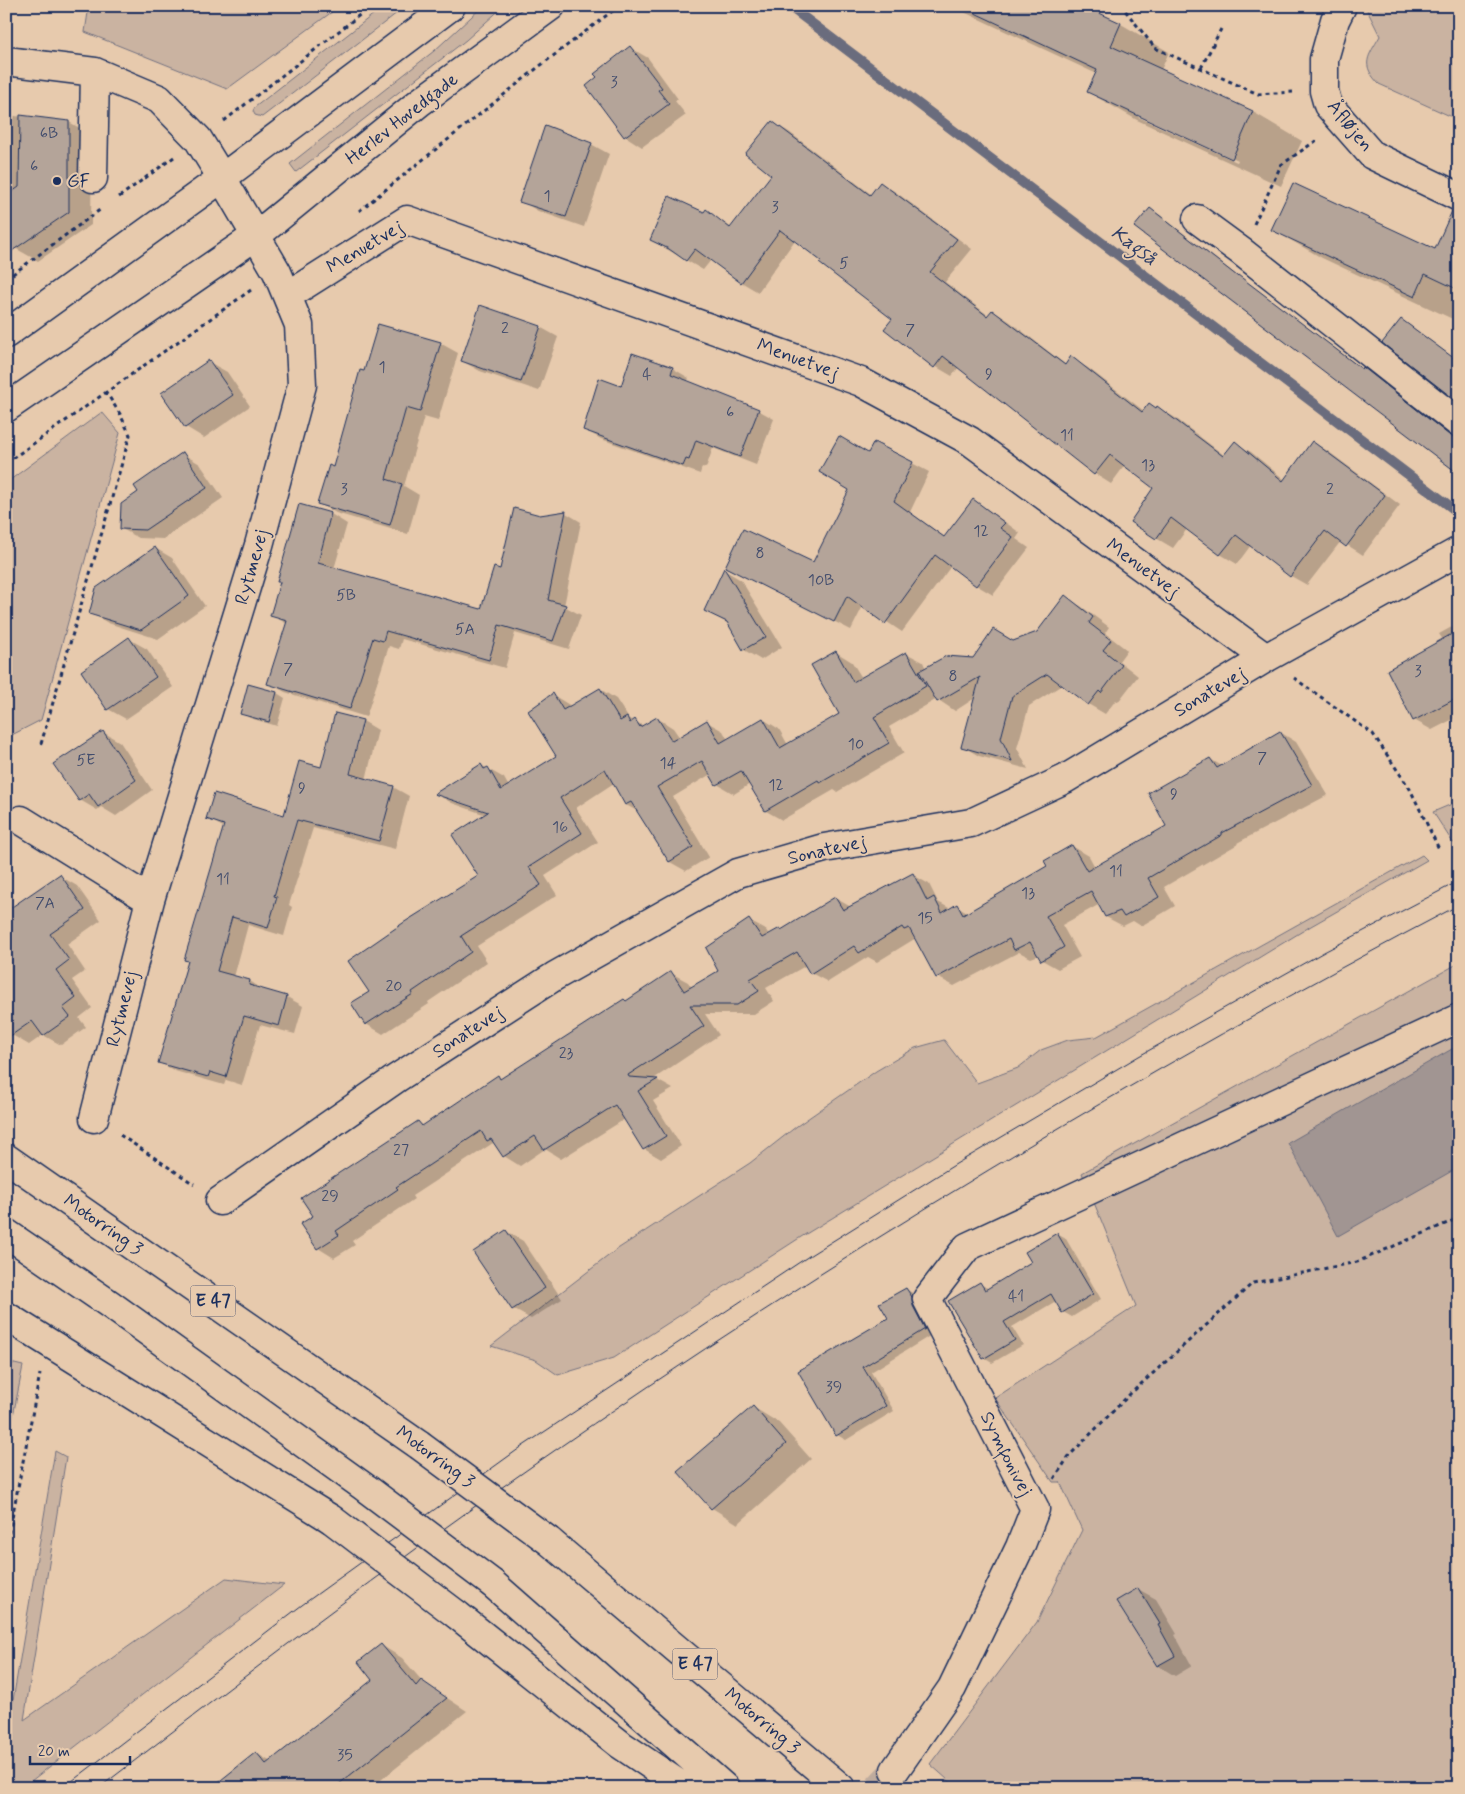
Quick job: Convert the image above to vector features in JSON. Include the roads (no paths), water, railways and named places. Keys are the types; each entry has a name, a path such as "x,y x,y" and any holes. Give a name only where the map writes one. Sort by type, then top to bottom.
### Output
{"main road":[{"path":"6,334 222,178 451,6"},
{"name":"Herlev Hovedgade","path":"6,408 257,235 420,102 551,6"},
{"name":"Åfløjen","path":"1342,6 1335,20 1324,59 1324,91 1328,105 1372,155 1459,196"},
{"path":"6,62 94,72 159,99 198,139 257,235"},
{"path":"93,178 94,72"},
{"path":"1197,219 1242,252 1459,423"},
{"name":"Menuetvej","path":"286,296 407,220 861,382 970,441 1266,658"},
{"name":"Rytmevej","path":"94,1118 150,900 259,545 302,385 299,325 277,272 257,235"},
{"name":"Sonatevej","path":"220,1201 397,1078 555,976 738,873 824,848 971,823 1065,780 1266,658 1459,550"},
{"path":"21,820 150,900"},
{"name":"Symfonivej","path":"894,1770 952,1688 1020,1548 1035,1509 927,1299 967,1247 1459,1018"},
{"name":"Motorring 3","path":"6,1158 419,1444 549,1541 841,1788"},
{"path":"6,1233 111,1305 367,1489 494,1584 725,1788"},
{"path":"6,1316 331,1519 456,1614 621,1745 686,1788"}],"waterway":[{"name":"Kagså","path":"789,6 1459,513"}],"tunnel":[{"path":"878,1788 895,1770"}],"tram line":[{"path":"63,1788 302,1605 520,1448 812,1254 956,1164 1139,1056 1324,952 1459,881"},
{"path":"99,1788 317,1622 482,1501 649,1386 762,1312 990,1169 1106,1101 1340,968 1459,905"}],"place":[{"name":"GF","path":"57,181"}]}
